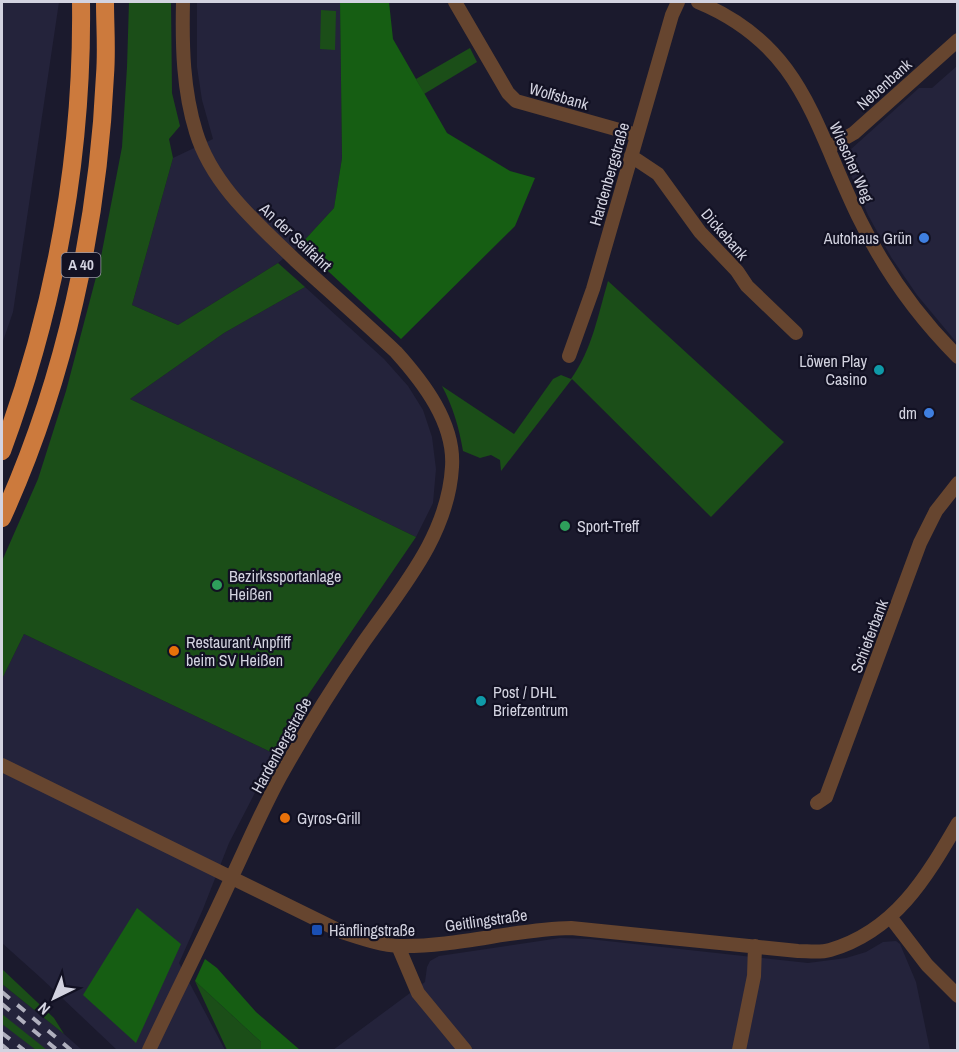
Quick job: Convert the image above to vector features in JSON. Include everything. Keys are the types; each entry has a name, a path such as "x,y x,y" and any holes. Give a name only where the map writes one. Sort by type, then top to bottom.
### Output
{"highway":[{"name":"A 40","path":"2,451 38,338 67,204 74,150 79,79 81,2"},
{"name":"A 40","path":"2,518 38,426 77,288 93,202 101,136 105,73 105,2"}],"street":[{"name":"An der Seilfahrt","path":"183,2 184,68 188,100 196,134 213,168 244,210 396,352 418,376 437,407 449,440 453,465"},
{"name":"Wolfsbank","path":"455,2 508,93 516,101 637,135"},
{"name":"Hardenbergstraße","path":"569,356 592,289 672,15 678,2"},
{"name":"Wiescher Weg","path":"698,2 719,10 744,25 773,51 790,72 805,97 860,220 884,264 900,289 957,357"},
{"name":"Nebenbank","path":"828,148 854,133 957,40"},
{"name":"Dickebank","path":"631,156 658,174 700,232 736,270 747,286 796,333"},
{"name":"Hardenbergstraße","path":"149,1050 275,788 299,744 331,691 417,567 431,542 444,512 453,465"},
{"name":"Schieferbank","path":"817,803 826,797 920,543 936,512 957,483"},
{"name":"Geitlingstraße","path":"2,765 342,932 373,942 398,946 428,945 542,929 571,928 798,951 828,951 858,938 891,918 921,884 957,823"},
{"path":"891,918 927,965 957,996"},
{"path":"398,946 418,993 465,1050"},
{"path":"739,1050 754,976 755,946"}],"shaded area":[{"path":"2,2 59,2 13,312 2,344"},
{"path":"197,2 340,2 342,158 334,208 300,245 278,263 178,325 132,305 173,158 213,139 202,100 197,67"},
{"path":"957,66 957,343 917,295 891,257 868,215 847,166 846,158 850,150 919,88 932,88"},
{"path":"305,287 384,359 408,386 423,410 432,437 436,469 433,503 416,537 130,399 224,333"},
{"path":"24,634 275,754 229,843 179,963 225,1050 117,1050 2,943 2,679"},
{"path":"560,938 589,939 808,963 846,958 866,952 883,942 896,941 900,944 916,982 930,1050 333,1050 425,982 430,961 439,956"},
{"path":"2,984 64,1034 82,1050 2,1050"}],"green space":[{"name":"Bezirkssportanlage Heißen","path":"129,2 171,2 172,93 180,126 169,139 173,158 132,305 178,325 278,263 305,287 224,333 130,399 416,537 308,695 275,754 24,634 2,679 2,561 38,479 66,391 100,262 122,147"},
{"path":"340,2 389,2 393,39 447,133 510,171 535,178 515,226 401,339 300,245 334,208 342,158"},
{"path":"321,10 336,11 335,50 320,49"},
{"path":"470,48 477,62 424,94 416,79"},
{"path":"608,281 784,442 711,517 572,379 501,471 500,460 491,455 480,458 463,451 455,417 442,386 514,434 553,379 561,375 571,379 578,368 594,332"},
{"path":"137,908 181,944 136,1043 83,995"},
{"path":"205,959 217,968 256,1012 300,1050 261,1050 261,1042 195,981"},
{"path":"2,969 54,1018 64,1034 2,984"},
{"path":"195,981 261,1042 261,1050 227,1050"},
{"path":"2,1014 47,1050 36,1050 2,1024"}],"railway":[{"path":"2,992 71,1050"},
{"path":"2,1004 57,1050"},
{"path":"2,1033 24,1050"},
{"path":"2,1045 8,1050"}],"place":[{"name":"Autohaus Grün","path":"924,238"},
{"name":"Löwen Play Casino","path":"879,370"},
{"name":"dm","path":"929,413"},
{"name":"Sport-Treff","path":"565,526"},
{"name":"Bezirkssportanlage Heißen","path":"217,585"},
{"name":"Restaurant Anpfiff beim SV Heißen","path":"174,651"},
{"name":"Post / DHL Briefzentrum","path":"481,701"},
{"name":"Gyros-Grill","path":"285,818"},
{"name":"Hänflingstraße","path":"317,930"}]}
